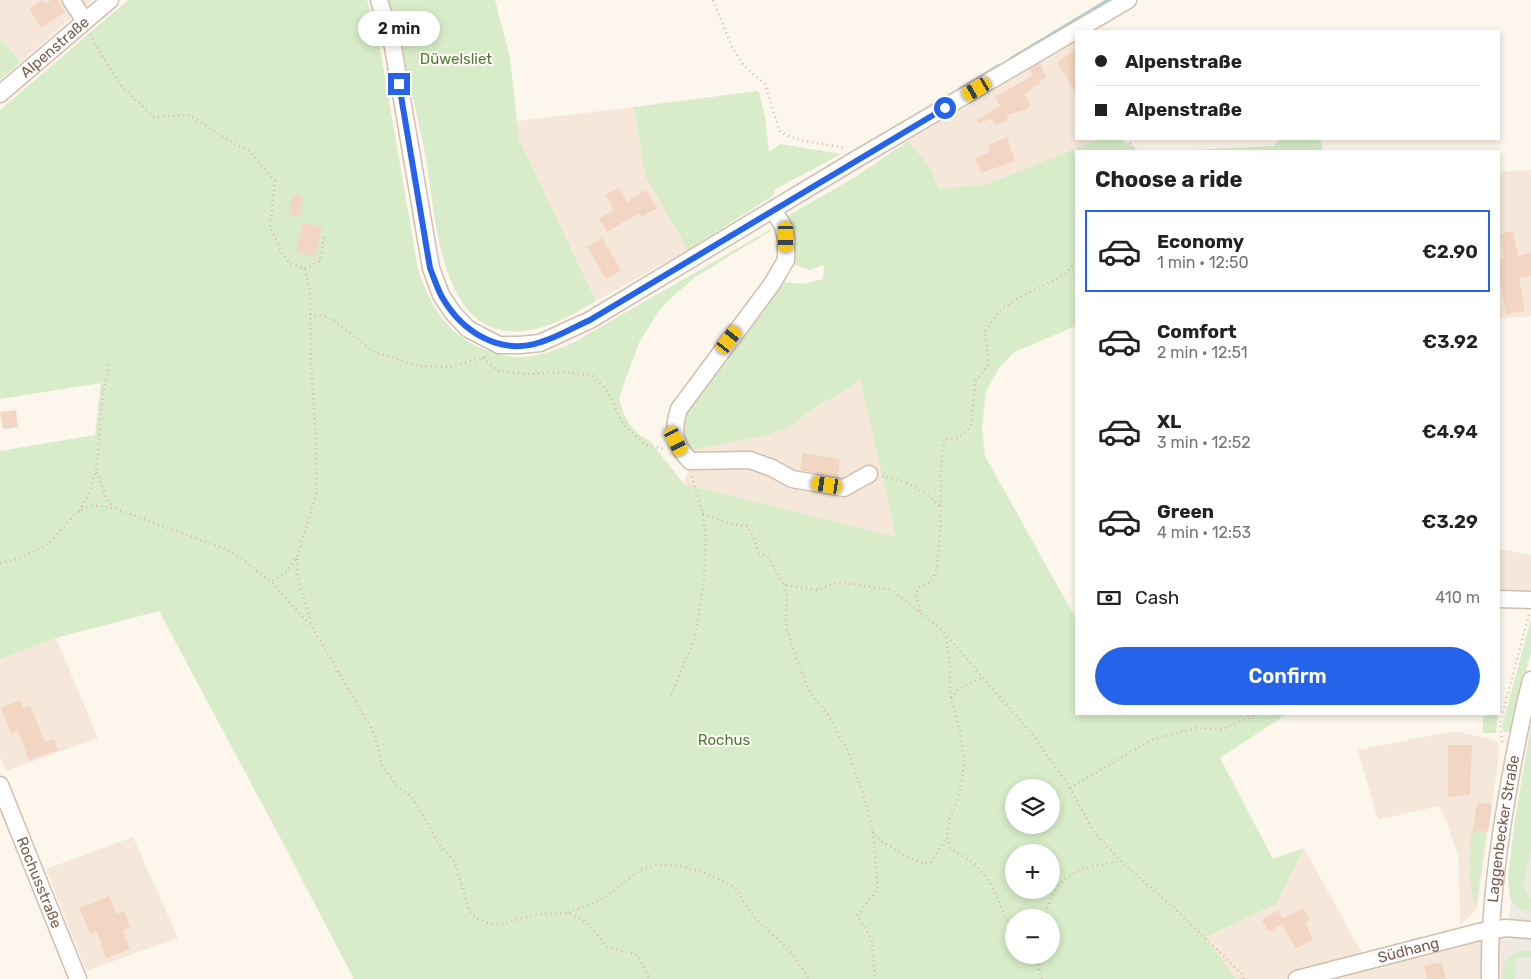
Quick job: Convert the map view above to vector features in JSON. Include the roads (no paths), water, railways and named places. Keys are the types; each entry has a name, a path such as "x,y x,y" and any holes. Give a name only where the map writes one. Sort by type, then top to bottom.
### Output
{"street":[{"path":"71,0 85,21"},
{"name":"Alpenstraße","path":"0,94 110,0"},
{"path":"379,0 393,47 430,268 441,296 453,313 468,329 499,345 520,345 540,342 590,320 855,160 1075,31"},
{"path":"1077,30 1128,0"},
{"path":"773,210 782,224 786,237 786,260 772,284 679,409 676,419 676,441 681,451 690,461 750,460 772,468 792,479 844,488 869,474"},
{"path":"1500,599 1531,600"},
{"name":"Laggenbecker Straße","path":"1490,979 1491,930 1496,871 1509,781 1520,723 1531,680"},
{"name":"Rochusstraße","path":"0,786 78,979"},
{"name":"Südhang","path":"1298,979 1326,975 1457,937 1506,928 1531,930"}],"waterway":[{"path":"1011,59 1109,0"},
{"path":"959,90 999,66"}],"park label":[{"name":"Düwelsliet","path":"456,59"},
{"name":"Rochus","path":"724,740"}]}
